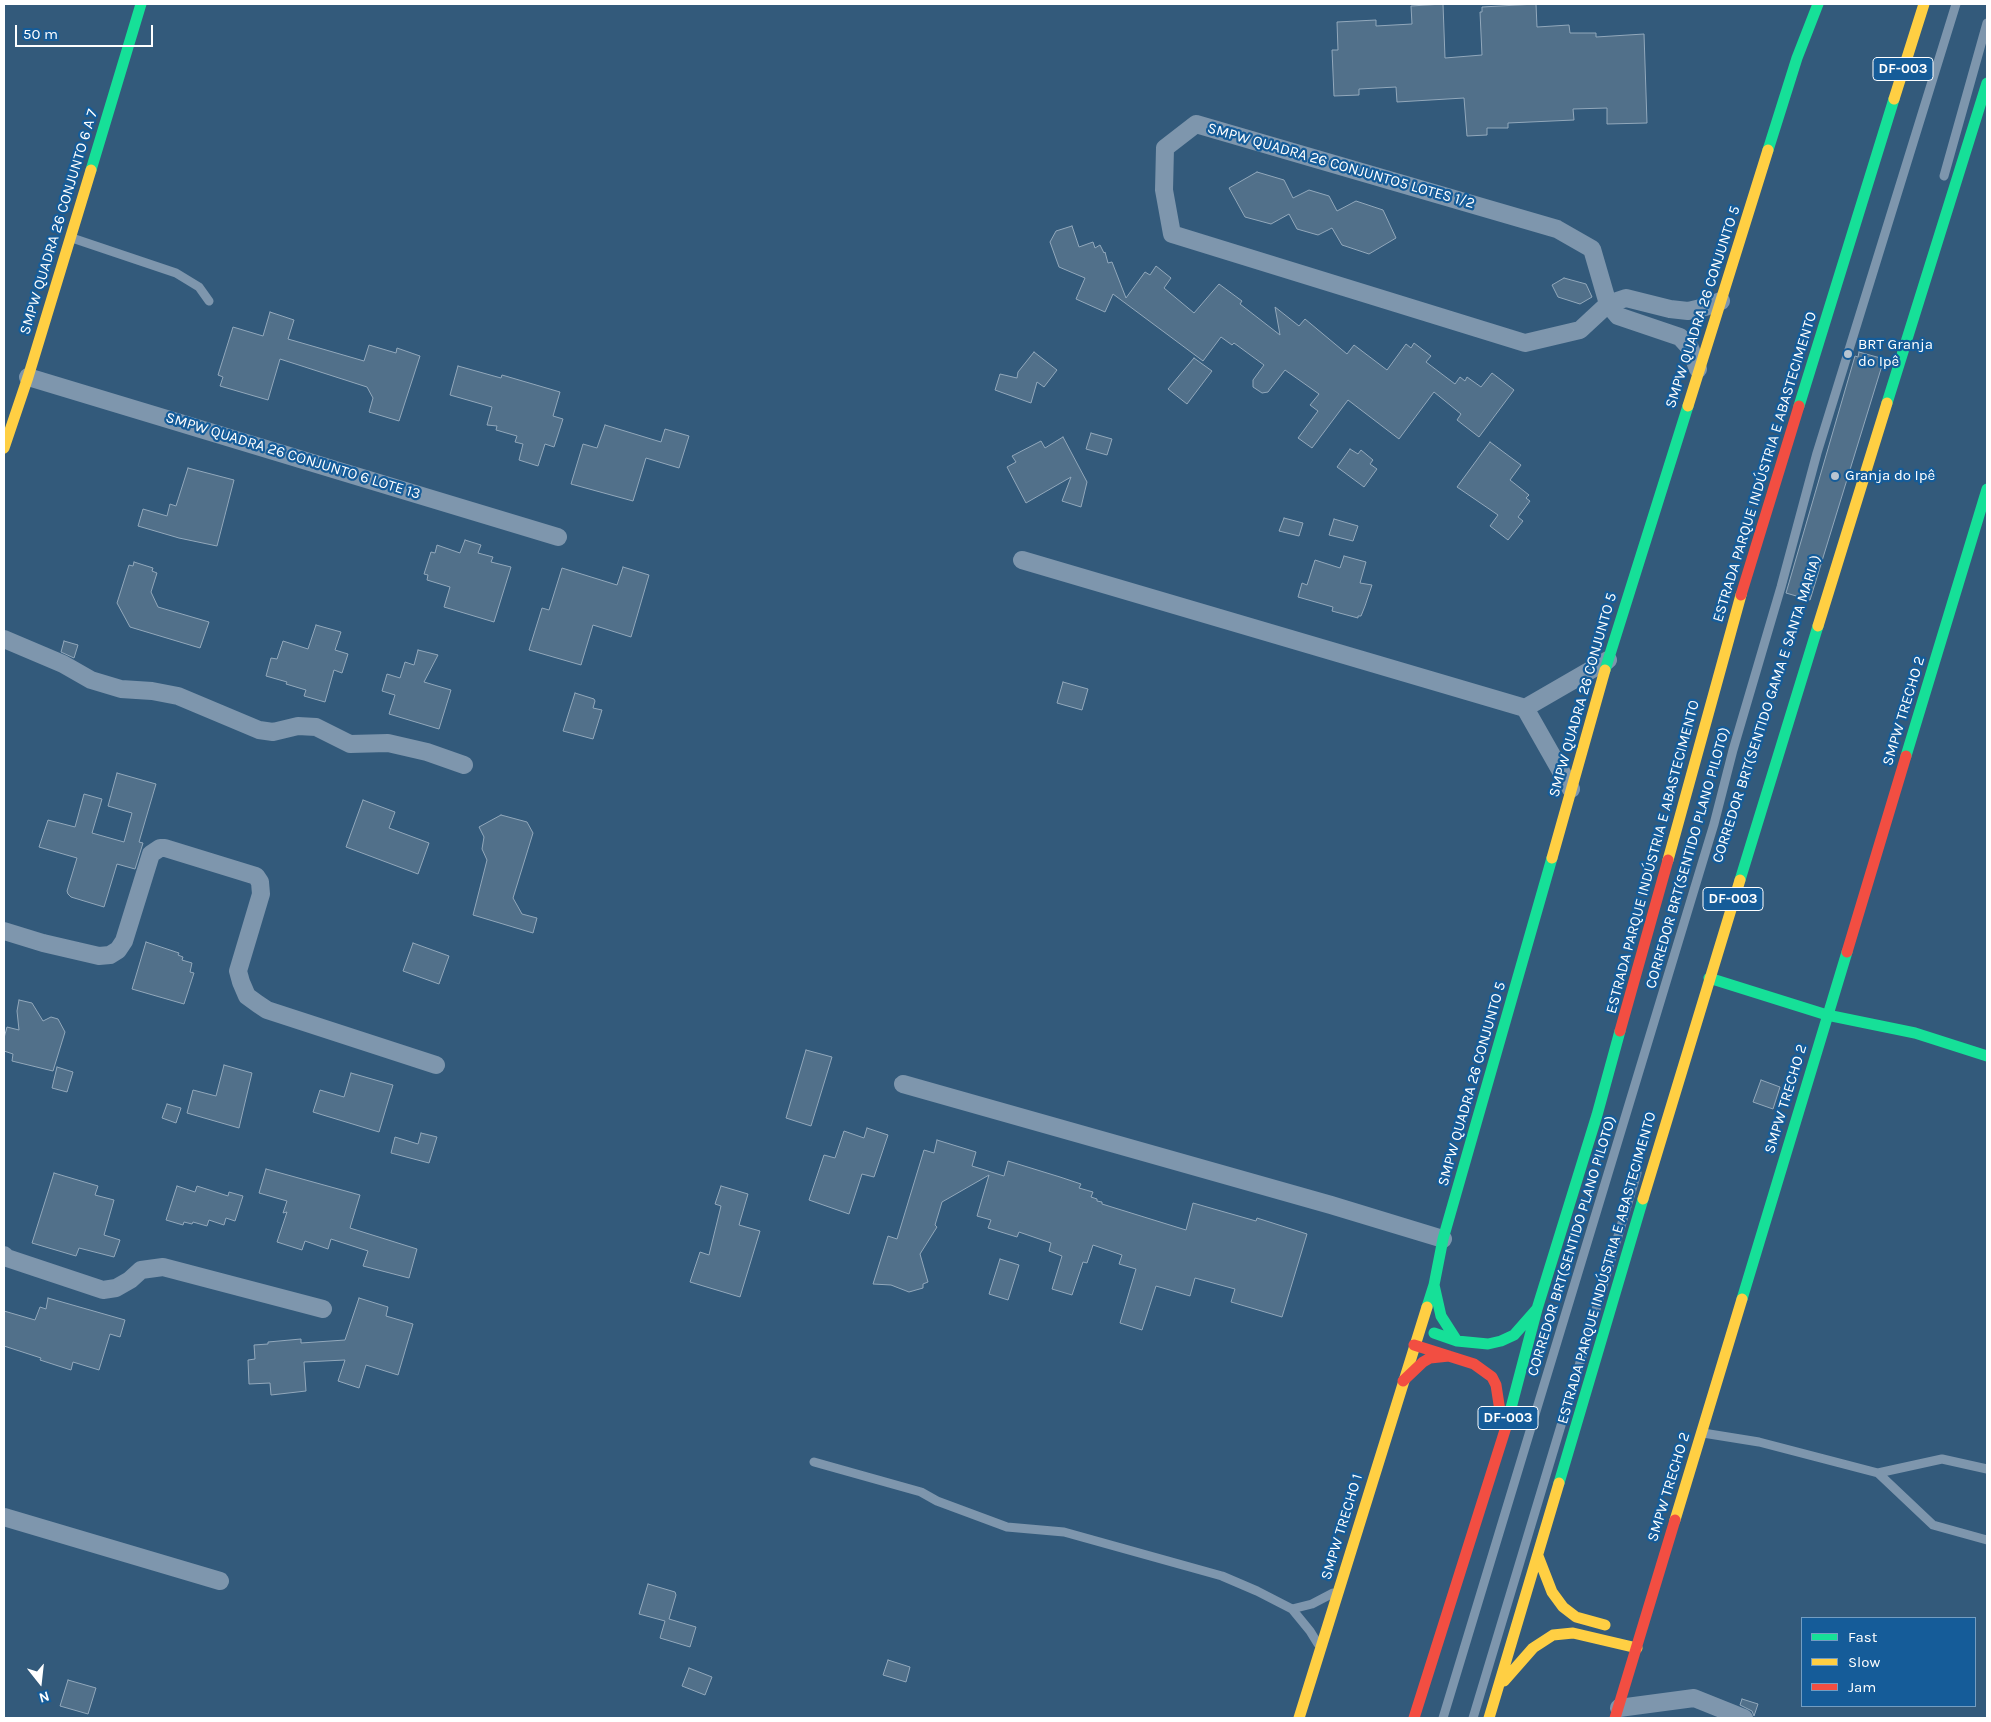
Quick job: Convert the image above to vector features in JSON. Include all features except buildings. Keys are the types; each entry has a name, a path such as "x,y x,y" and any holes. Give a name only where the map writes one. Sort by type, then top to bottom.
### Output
{"main road":[{"name":"SMPW QUADRA 26 CONJUNTO 6 A 7","path":"4,448 28,377 141,4"},
{"name":"SMPW QUADRA 26 CONJUNTO 5","path":"1414,1345 1434,1284 1443,1239 1608,660 1797,58 1818,4"},
{"name":"ESTRADA PARQUE INDÚSTRIA E ABASTECIMENTO","path":"1414,1718 1504,1435 1537,1309 1597,1115 1748,570 1924,4"},
{"name":"SMPW QUADRA 26 CONJUNTO 5","path":"1797,58 1802,13"},
{"name":"ESTRADA PARQUE INDÚSTRIA E ABASTECIMENTO","path":"1490,1718 1709,978 1987,83"},
{"name":"SMPW TRECHO 2","path":"1617,1713 1637,1648 1636,1633 1702,1432 1987,492"},
{"path":"1709,978 1827,1015 1915,1033 1987,1056"},
{"path":"1434,1284 1441,1316 1457,1341"},
{"path":"1420,1328 1457,1341 1488,1344 1514,1336 1537,1309"},
{"path":"1414,1345 1474,1364 1492,1377 1496,1385 1504,1435"},
{"name":"SMPW TRECHO 1","path":"1299,1718 1414,1345"},
{"path":"1403,1381 1430,1358 1449,1356"},
{"path":"1538,1556 1552,1592 1563,1607 1576,1617 1613,1627"},
{"path":"1498,1688 1533,1648 1553,1635 1573,1633 1637,1648"}],"street":[{"name":"SMPW QUADRA 26 CONJUNTO5 LOTES 1/2","path":"1196,124 1557,229 1592,250 1608,304 1580,330 1525,343 1172,234 1164,190 1164,148 1196,124"},
{"path":"1698,369 1690,348 1680,337 1618,316 1608,304 1626,298 1670,309 1688,311 1721,301"},
{"name":"SMPW QUADRA 26 CONJUNTO 6 LOTE 13","path":"28,377 167,417 558,537"},
{"path":"1022,560 1525,708 1571,789"},
{"path":"4,639 63,664 91,680 121,689 152,691 178,696 259,730 273,732 298,726 316,727 350,744 388,743 427,752 464,765"},
{"path":"1525,708 1608,660"},
{"path":"4,931 43,943 99,956 110,955 118,950 124,941 151,854 160,848 256,876 260,882 261,894 238,971 240,982 247,996 267,1010 436,1065"},
{"path":"903,1084 1331,1205 1443,1239"},
{"path":"4,1255 7,1258 103,1290 116,1288 130,1280 141,1270 163,1267 323,1309"},
{"path":"4,1517 220,1580"},
{"path":"1617,1713 1694,1698 1744,1718"}],"lane":[{"name":"CORREDOR BRT(SENTIDO PLANO PILOTO)","path":"1443,1718 1714,824 1733,750 1818,453 1956,4"},
{"path":"1942,184 1987,23"},
{"path":"69,237 176,273 199,287 210,300"},
{"name":"CORREDOR BRT(SENTIDO GAMA E SANTA MARIA)","path":"1798,659 1894,348"},
{"path":"1473,1718 1640,1164"},
{"path":"1702,1432 1759,1442 1878,1473 1942,1459 1987,1469"},
{"path":"814,1462 921,1492 938,1501 1007,1527 1064,1532 1222,1576 1292,1609 1321,1648"},
{"path":"1878,1473 1933,1525 1987,1540"},
{"path":"1292,1609 1312,1604 1339,1590"}],"traffic: fast":[{"path":"91,170 141,4"},
{"path":"1768,150 1797,58 1818,4"},
{"path":"1887,403 1987,83"},
{"path":"1799,406 1894,99"},
{"path":"1605,670 1688,406"},
{"path":"1906,756 1987,489"},
{"path":"1740,880 1818,626"},
{"path":"1427,1307 1434,1285 1443,1239 1552,858"},
{"path":"1742,1299 1847,952"},
{"path":"1709,978 1827,1015 1915,1033 1987,1056"},
{"path":"1506,1427 1537,1309 1597,1115 1620,1031"},
{"path":"1559,1483 1643,1199"},
{"path":"1434,1285 1441,1316 1457,1341"},
{"path":"1434,1333 1457,1341 1488,1344 1514,1335 1536,1310"}],"traffic: slow":[{"path":"1894,99 1924,4"},
{"path":"1688,406 1768,150"},
{"path":"4,448 28,377 91,170"},
{"path":"1818,626 1887,403"},
{"path":"1668,860 1741,595"},
{"path":"1552,858 1605,670"},
{"path":"1643,1199 1740,880"},
{"path":"1675,1520 1742,1299"},
{"path":"1299,1718 1427,1307"},
{"path":"1489,1718 1559,1483"},
{"path":"1538,1556 1552,1592 1563,1607 1576,1617 1605,1625"},
{"path":"1504,1681 1533,1648 1553,1635 1573,1633 1637,1648"}],"traffic: jam":[{"path":"1741,595 1799,406"},
{"path":"1847,952 1906,756"},
{"path":"1620,1031 1668,860"},
{"path":"1414,1345 1474,1364 1492,1377 1496,1385 1502,1424"},
{"path":"1403,1381 1430,1358 1449,1356"},
{"path":"1414,1718 1506,1427"},
{"path":"1615,1718 1675,1520"}],"place":[{"name":"BRT Granja do Ipê","path":"1848,354"},
{"name":"Granja do Ipê","path":"1835,476"}]}
